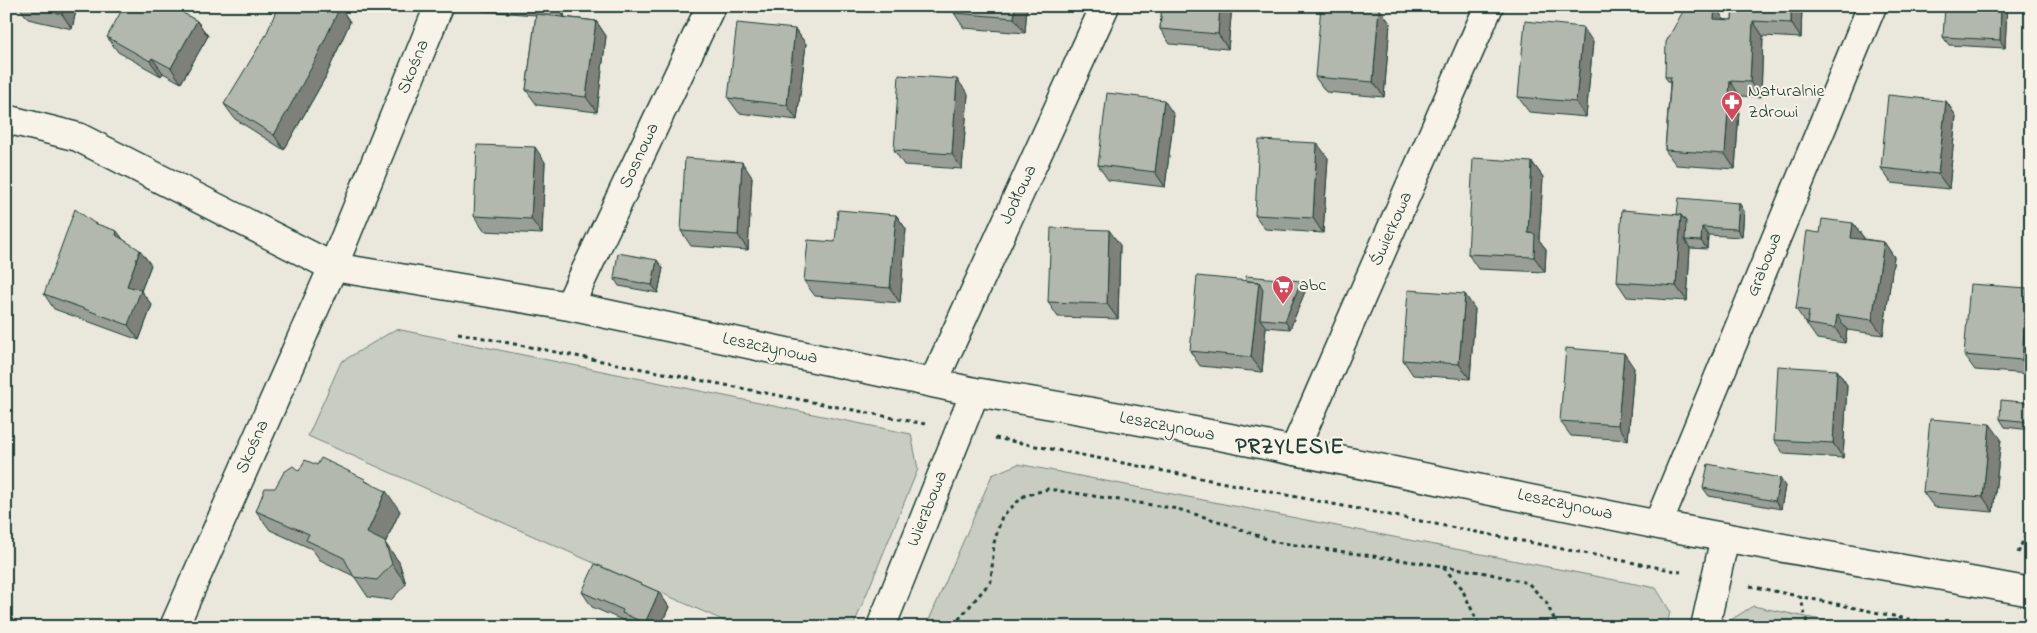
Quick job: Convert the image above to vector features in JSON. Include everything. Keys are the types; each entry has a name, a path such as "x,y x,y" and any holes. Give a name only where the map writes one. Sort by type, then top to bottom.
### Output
{"street":[{"name":"Skośna","path":"174,627 333,267 439,6"},
{"name":"Sosnowa","path":"569,306 710,6"},
{"name":"Jodłowa","path":"933,383 1105,6"},
{"name":"Świerkowa","path":"1294,451 1489,6"},
{"name":"Grabowa","path":"1658,524 1872,6"},
{"path":"6,119 78,137 333,267"},
{"name":"Leszczynowa","path":"333,267 569,306 975,392 1039,402 1294,451 1796,551 2031,592"},
{"name":"Wierzbowa","path":"881,627 975,392"},
{"path":"1705,627 1725,537"}],"path":[{"path":"458,333 925,424"},
{"path":"993,437 1687,573"},
{"path":"956,627 958,620 991,581 994,543 1002,516 1024,496 1048,489 1178,509 1221,522 1275,542 1486,573 1528,583 1546,602 1556,627"},
{"path":"2014,558 2018,554 2031,521"},
{"path":"1442,566 1461,587 1480,627"},
{"path":"1741,584 1946,627"},
{"path":"1800,596 1808,627"}],"shaded area":[{"path":"396,329 911,434 918,469 853,627 738,627 308,436 341,362"},
{"path":"1018,464 1656,588 1670,611 1667,627 926,627 992,475"},
{"path":"1753,606 1855,627 1728,627 1729,621"}],"building":[{"path":"26,6 63,6 62,14"},
{"path":"124,6 179,6 178,10 197,21 171,68 152,58 150,61 107,37"},
{"path":"278,6 340,7 314,63 274,135 224,104 266,35"},
{"path":"954,6 1015,6 1014,18 954,13"},
{"path":"1162,6 1220,6 1218,34 1160,29"},
{"path":"1321,6 1379,8 1373,82 1315,77"},
{"path":"1686,6 1715,6 1714,19 1732,20 1733,6 1791,6 1791,23 1753,21 1750,82 1730,81 1725,154 1665,150 1671,77 1665,77 1666,42"},
{"path":"1945,6 2001,6 2000,40 1943,37"},
{"path":"536,14 596,21 586,97 526,90"},
{"path":"1525,21 1583,27 1576,102 1518,97"},
{"path":"737,23 795,29 787,105 728,98"},
{"path":"899,75 957,79 952,154 894,150"},
{"path":"1107,93 1164,100 1155,172 1098,165"},
{"path":"1888,95 1946,101 1938,174 1881,168"},
{"path":"1259,140 1317,143 1313,218 1255,215"},
{"path":"477,145 535,147 531,219 474,216"},
{"path":"685,158 742,162 738,235 681,231"},
{"path":"1473,158 1532,162 1528,233 1535,234 1534,257 1468,254"},
{"path":"1679,198 1739,203 1737,229 1702,227 1701,241 1685,240 1686,221 1681,215 1677,214"},
{"path":"75,209 94,223 117,231 116,235 140,250 127,286 141,290 128,325 44,294"},
{"path":"838,210 896,215 890,288 804,281 808,240 835,242"},
{"path":"1622,210 1681,215 1676,286 1617,282"},
{"path":"1822,219 1853,223 1851,238 1884,242 1872,320 1837,315 1835,328 1807,324 1809,311 1796,309 1807,231 1820,233"},
{"path":"1051,228 1109,230 1107,304 1048,302"},
{"path":"618,253 657,260 652,285 614,278"},
{"path":"1197,276 1259,282 1251,357 1190,351"},
{"path":"1246,276 1301,281 1285,321 1260,319 1263,289 1259,282 1246,281"},
{"path":"1970,284 2027,288 2022,360 1964,355"},
{"path":"1408,290 1465,294 1459,364 1403,360"},
{"path":"1566,348 1624,353 1618,425 1560,421"},
{"path":"1778,366 1837,370 1833,443 1774,440"},
{"path":"2001,400 2031,403 2031,422 2000,419"},
{"path":"1930,419 1990,424 1983,497 1923,492"},
{"path":"321,458 386,491 367,533 385,542 392,564 377,580 354,577 344,558 306,540 309,534 256,511 265,488 275,488 284,472 293,466 299,471 305,460 317,465"},
{"path":"1708,464 1780,478 1775,501 1703,488"},
{"path":"595,564 659,592 645,623 622,613 623,610 582,592"}],"place":[{"name":"Naturalnie Zdrowi","path":"1732,121"},
{"name":"abc","path":"1283,305"}],"district":[{"name":"PRZYLESIE","path":"1290,448"}]}
